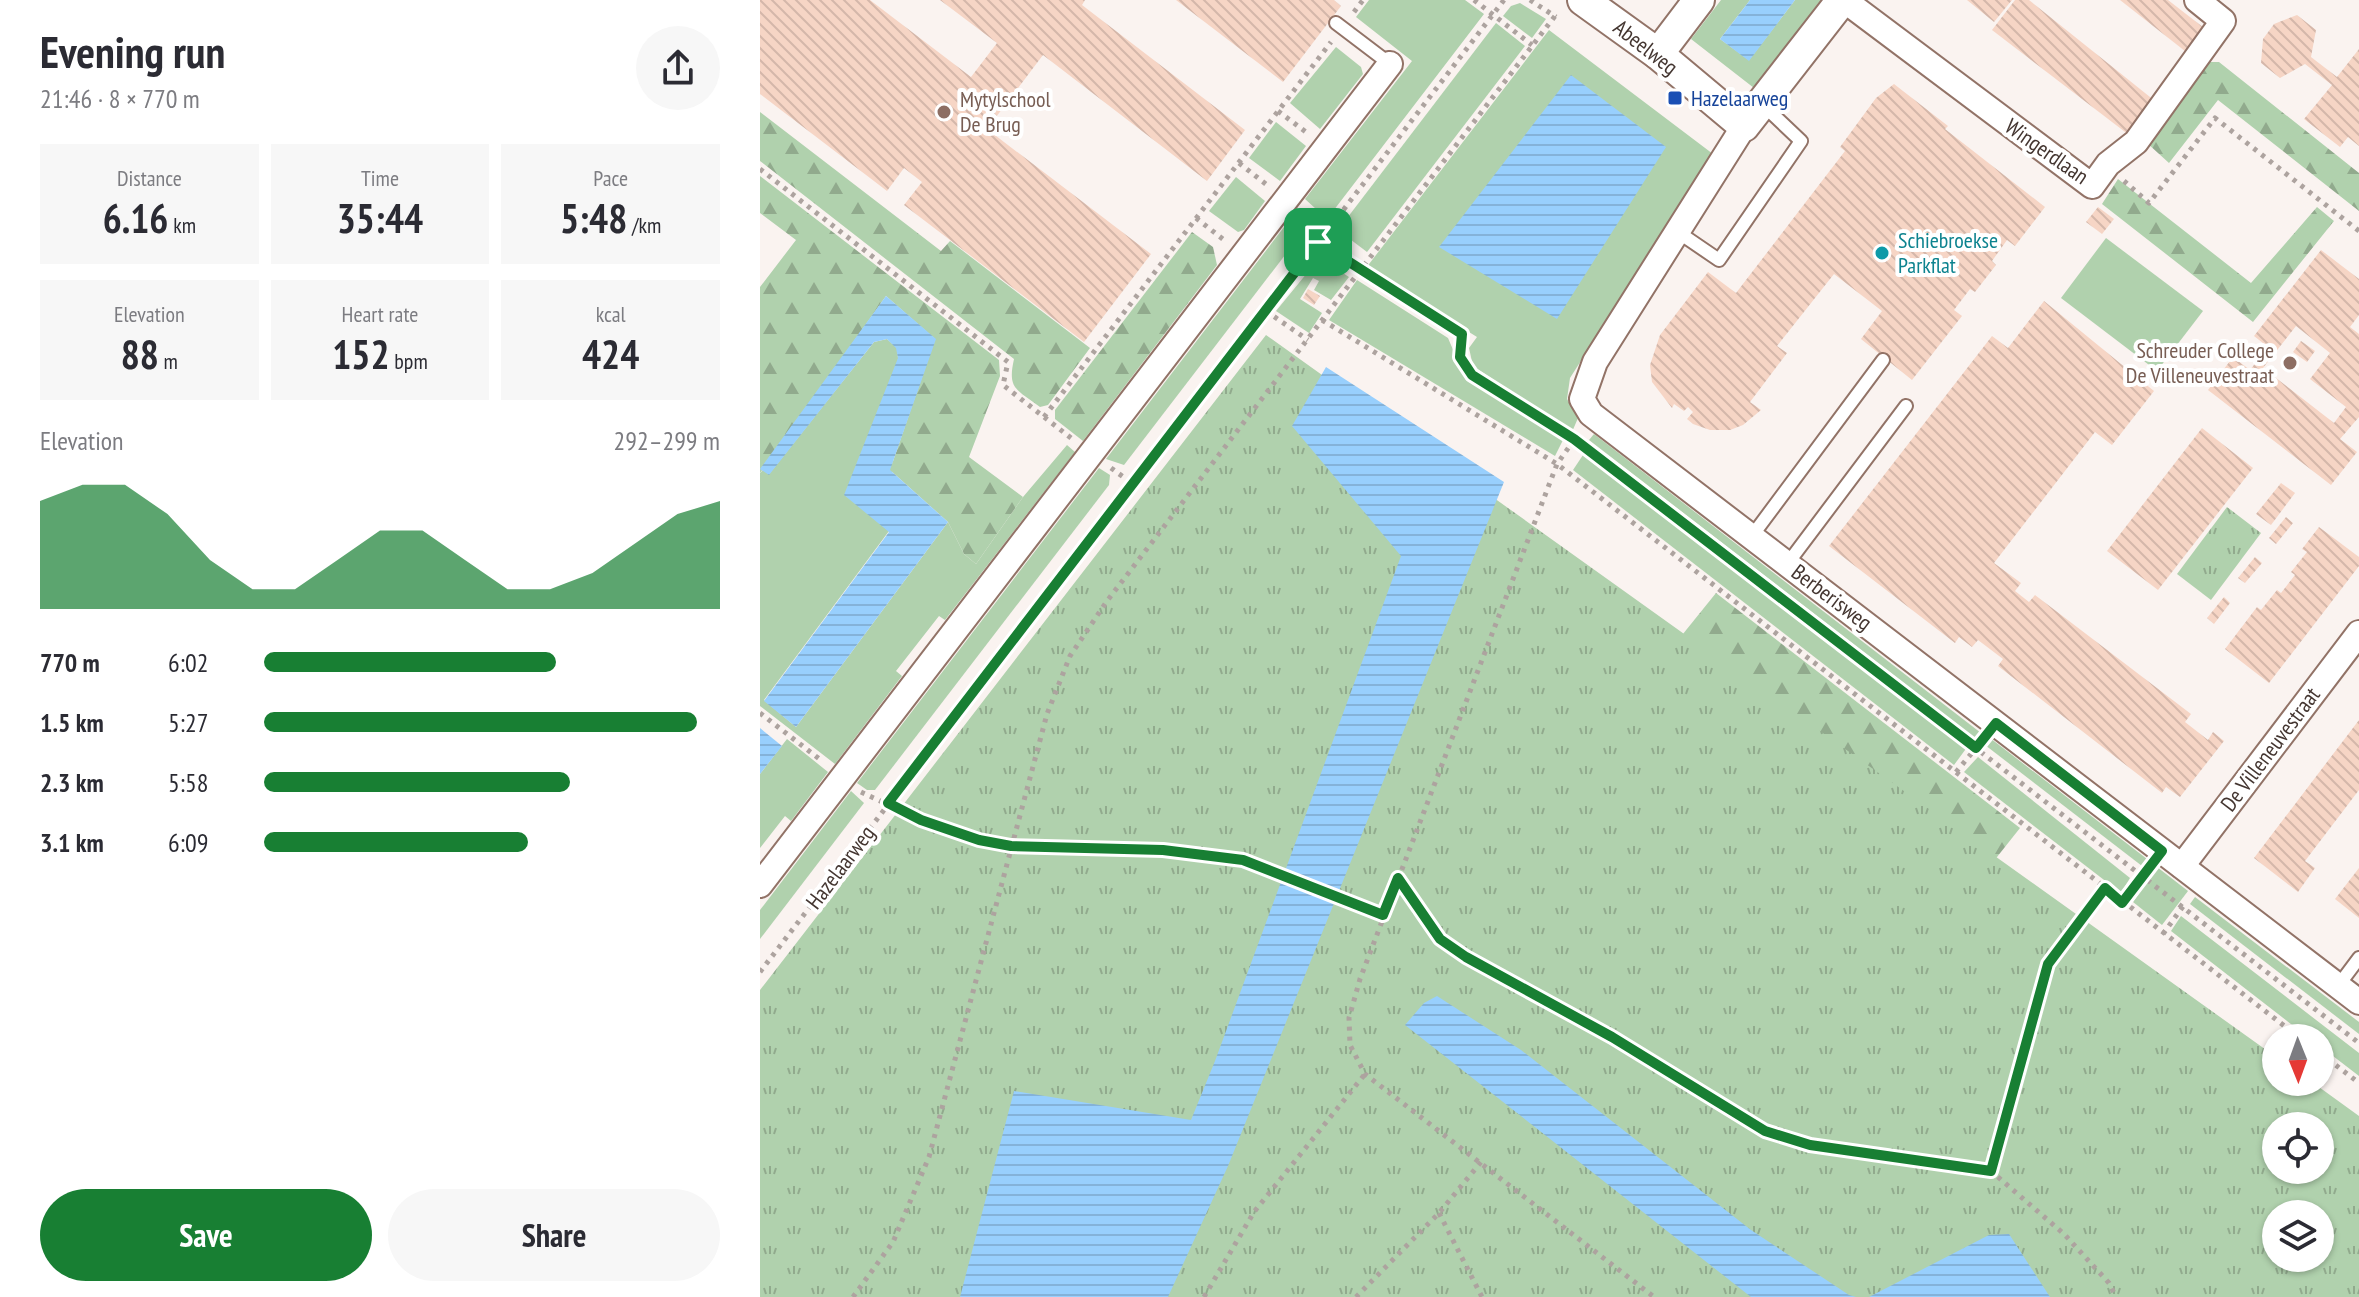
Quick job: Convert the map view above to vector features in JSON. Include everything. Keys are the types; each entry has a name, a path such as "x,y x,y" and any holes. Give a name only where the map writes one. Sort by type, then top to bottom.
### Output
{"street":[{"name":"Abeelweg","path":"1583,0 1658,54 1753,115"},
{"path":"1658,54 1699,0"},
{"path":"1753,115 1843,0"},
{"name":"Wingerdlaan","path":"1843,0 2092,186 2108,164 2136,142 2223,21 2197,0"},
{"path":"760,885 1390,64"},
{"name":"Berberisweg","path":"1753,115 1595,362 1582,399 1591,414 2359,1002"},
{"name":"De Villeneuvestraat","path":"2182,866 2359,633"}],"lane":[{"path":"1339,25 1390,64"},
{"path":"1678,232 1719,260 1801,141 1753,115"},
{"path":"1752,536 1883,360"},
{"path":"1788,563 1906,406"},
{"path":"2338,986 2359,958"}],"path":[{"path":"1044,417 1278,111 1339,25 1363,0"},
{"path":"1474,0 1532,45"},
{"name":"Hazelaarweg","path":"760,972 1504,0"},
{"path":"853,1297 893,1242 929,1157 1047,714 1070,656 1107,601 1555,16"},
{"path":"1278,111 1326,147"},
{"path":"2108,164 2149,203 2215,118 2359,231"},
{"path":"760,169 1008,362 1003,385 1133,484"},
{"path":"1196,218 1243,255"},
{"path":"1318,242 1358,270"},
{"name":"Berberisweg","path":"1358,270 1462,334 1460,357 1464,368 1574,439 2359,1043"},
{"path":"1266,311 1308,340"},
{"path":"1322,320 1557,464 2282,1024"},
{"path":"1574,439 1557,464 1383,915 1349,1018 1350,1045 1365,1074 1654,1297"},
{"path":"1956,772 1996,723"},
{"path":"888,803 921,820 979,840 1011,846 1163,850 1243,860 1383,915"},
{"path":"2122,903 2162,851"},
{"path":"1398,878 1440,939 1466,957 1612,1037 1765,1131 1810,1145 1991,1171 2064,1234 2109,1283 2116,1297"},
{"path":"2163,934 2202,882"},
{"path":"1991,1171 2048,964 2105,888"},
{"path":"2334,1064 2359,1083"},
{"path":"1204,1297 1254,1212 1365,1074"},
{"path":"1356,1297 1439,1213 1481,1162"},
{"path":"1439,1213 1482,1297"}],"green space":[{"path":"1369,0 1465,0 1484,14 1327,219 1305,199 1412,61 1356,17"},
{"path":"1721,0 1750,0 1720,39 1749,60 1795,0 1830,0 1780,65 1754,88 1691,39"},
{"path":"1520,3 1546,19 1532,38 1503,16 1511,6"},
{"path":"1496,23 1525,46 1367,252 1338,230"},
{"path":"1549,30 1713,154 1570,378 1567,399 1578,418 1572,432 1473,366 1469,348 1477,337 1366,268"},
{"path":"1336,47 1361,67 1363,74 1320,129 1290,103"},
{"path":"2209,62 2219,62 2359,173 2359,211 2218,100 2169,163 2147,143"},
{"path":"760,112 941,251 950,241 1090,348 1048,405 1040,407 1016,388 1012,377 1014,359 760,161"},
{"path":"1276,122 1306,146 1280,181 1249,158"},
{"path":"760,176 999,360 1000,376 969,457 1023,497 976,564 964,554 948,522 890,470 935,339 886,296 760,473 760,287 796,240 760,213"},
{"path":"1236,177 1265,201 1244,230 1238,232 1209,211"},
{"path":"2118,179 2251,283 2317,207 2334,221 2253,322 2102,204"},
{"path":"1291,218 1305,229 1124,465 1106,459"},
{"path":"1192,232 1213,247 1217,265 1083,441 1055,419 1055,410"},
{"path":"2106,238 2203,311 2157,371 2061,298"},
{"path":"1316,262 1326,262 1349,277 1331,300 1314,290 1319,281 1313,278 1300,299 1322,313 1309,333 1276,311"},
{"path":"1357,280 1448,338 1466,380 1563,440 1555,456 1329,320"},
{"path":"1266,335 2262,1047 2262,1096 2331,1096 2359,1116 2359,1297 760,1297 760,990"},
{"path":"887,339 897,348 898,358 889,531 764,700 796,727 948,522 964,554 976,564 1023,497 1067,445 1075,452 945,620 939,616 896,671 902,676 835,764 760,706 760,473 763,470 769,474 874,342"},
{"path":"1594,434 1981,733 1976,739 1589,440"},
{"path":"1583,455 1968,746 1954,765 1573,470"},
{"path":"1099,468 1110,475 1109,485 875,790 867,790 857,783"},
{"path":"2227,507 2261,533 2211,600 2177,574"},
{"path":"1716,593 2020,828 1928,944 1620,712"},
{"path":"1990,738 2147,859 2142,866 1985,745"},
{"path":"787,739 828,772 791,821 785,816 760,848 760,774"},
{"path":"1978,757 2130,878 2121,893 1964,772"},
{"path":"851,791 864,803 760,939 760,910"},
{"path":"2157,867 2188,891 2162,925 2133,902"},
{"path":"2195,897 2359,1022 2359,1034 2190,904"},
{"path":"2181,916 2321,1024 2291,1024 2171,931"},
{"path":"2334,1034 2359,1053 2359,1076 2334,1057"}],"water":[{"path":"1750,0 1795,0 1749,61 1720,39"},
{"path":"1571,75 1666,147 1557,319 1439,247"},
{"path":"886,296 936,339 890,470 948,522 796,727 764,701 889,532 844,495 898,358 896,348 887,339 874,342 769,475 760,469"},
{"path":"1326,367 1504,482 1228,1166 1168,1297 960,1297 1014,1091 1191,1120 1215,1061 1401,556 1292,426"},
{"path":"760,728 782,746 760,774"},
{"path":"1437,996 1521,1050 1751,1230 1856,1297 1751,1297 1405,1025 1424,1003"},
{"path":"2009,1234 2050,1297 1869,1297 1989,1235"}],"building":[{"path":"760,0 870,0 971,77 997,43 940,0 1085,0 1082,5 1245,130 1207,181 1043,55 987,129 1151,254 1084,342 904,205 922,182 904,168 887,191 760,94"},
{"path":"1176,0 1334,0 1341,6 1283,82"},
{"path":"1967,0 2012,0 1994,22"},
{"path":"2015,0 2029,0 2155,101 2129,135 1992,30"},
{"path":"2120,0 2168,0 2208,31 2190,55"},
{"path":"2297,15 2316,30 2311,57 2337,77 2359,49 2359,146 2348,137 2340,147 2304,119 2332,85 2305,64 2280,78 2261,63 2263,39 2274,24"},
{"name":"Schiebroekse Parkflat","path":"1894,84 1948,126 1945,129 2045,207 2015,246 2007,240 1992,261 1996,265 1975,292 1970,289 1954,310 1962,316 1912,380 1861,339 1882,311 1834,274 1777,346 1787,353 1750,402 1761,410 1743,425 1730,430 1710,430 1693,424 1687,419 1693,412 1688,407 1684,411 1674,404 1672,408 1652,382 1650,365 1660,335 1708,272 1736,293 1845,151 1840,147 1876,98"},
{"path":"2098,207 2114,219 2102,234 2086,222"},
{"path":"2321,250 2359,279 2359,315 2350,327 2359,334 2359,417 2340,439 2357,452 2331,485 2208,390 2233,357 2250,370 2268,347 2254,336","holes":["2296,326 2330,353 2310,379 2346,407 2334,423 2263,368"]},
{"path":"1308,289 1320,296 1314,305 1303,298"},
{"path":"2044,301 2154,391 2112,445 2095,432 1994,563 2021,583 2015,591 2029,602 2035,595 2191,714 2185,722 2208,740 2213,732 2224,741 2180,797 2166,787 2162,793 1998,666 2003,659 1978,640 1972,647 1959,637 1955,643 1829,546 1992,336 2008,348"},
{"path":"2301,341 2315,351 2307,362 2293,352"},
{"path":"2202,428 2253,468 2158,590 2107,551"},
{"path":"2281,483 2295,493 2271,525 2256,514"},
{"path":"2286,517 2293,523 2276,544 2269,538"},
{"path":"2319,527 2359,557 2359,566 2269,683 2225,649 2257,607 2261,610 2277,590 2281,593 2295,575 2291,572 2307,552 2302,549"},
{"path":"2255,557 2262,563 2245,583 2238,578"},
{"path":"2224,597 2230,603 2214,624 2207,618"},
{"path":"2359,720 2359,790 2305,861 2315,868 2298,892 2254,858"},
{"path":"2359,868 2359,918 2335,899"}],"place":[{"name":"Hazelaarweg","path":"1675,98"},
{"name":"Mytylschool De Brug","path":"944,112"},
{"name":"Schiebroekse Parkflat","path":"1882,253"},
{"name":"Schreuder College De Villeneuvestraat","path":"2290,363"}],"route":[{"path":"1318,242 1462,334 1460,357 1464,368 1472,375 1574,439 1976,748 1996,723 2162,851 2122,903 2105,888 2048,964 1991,1171 1810,1145 1765,1131 1612,1037 1466,957 1440,939 1398,878 1383,915 1243,860 1163,850 1011,846 979,840 921,820 888,803 1318,242"}]}
